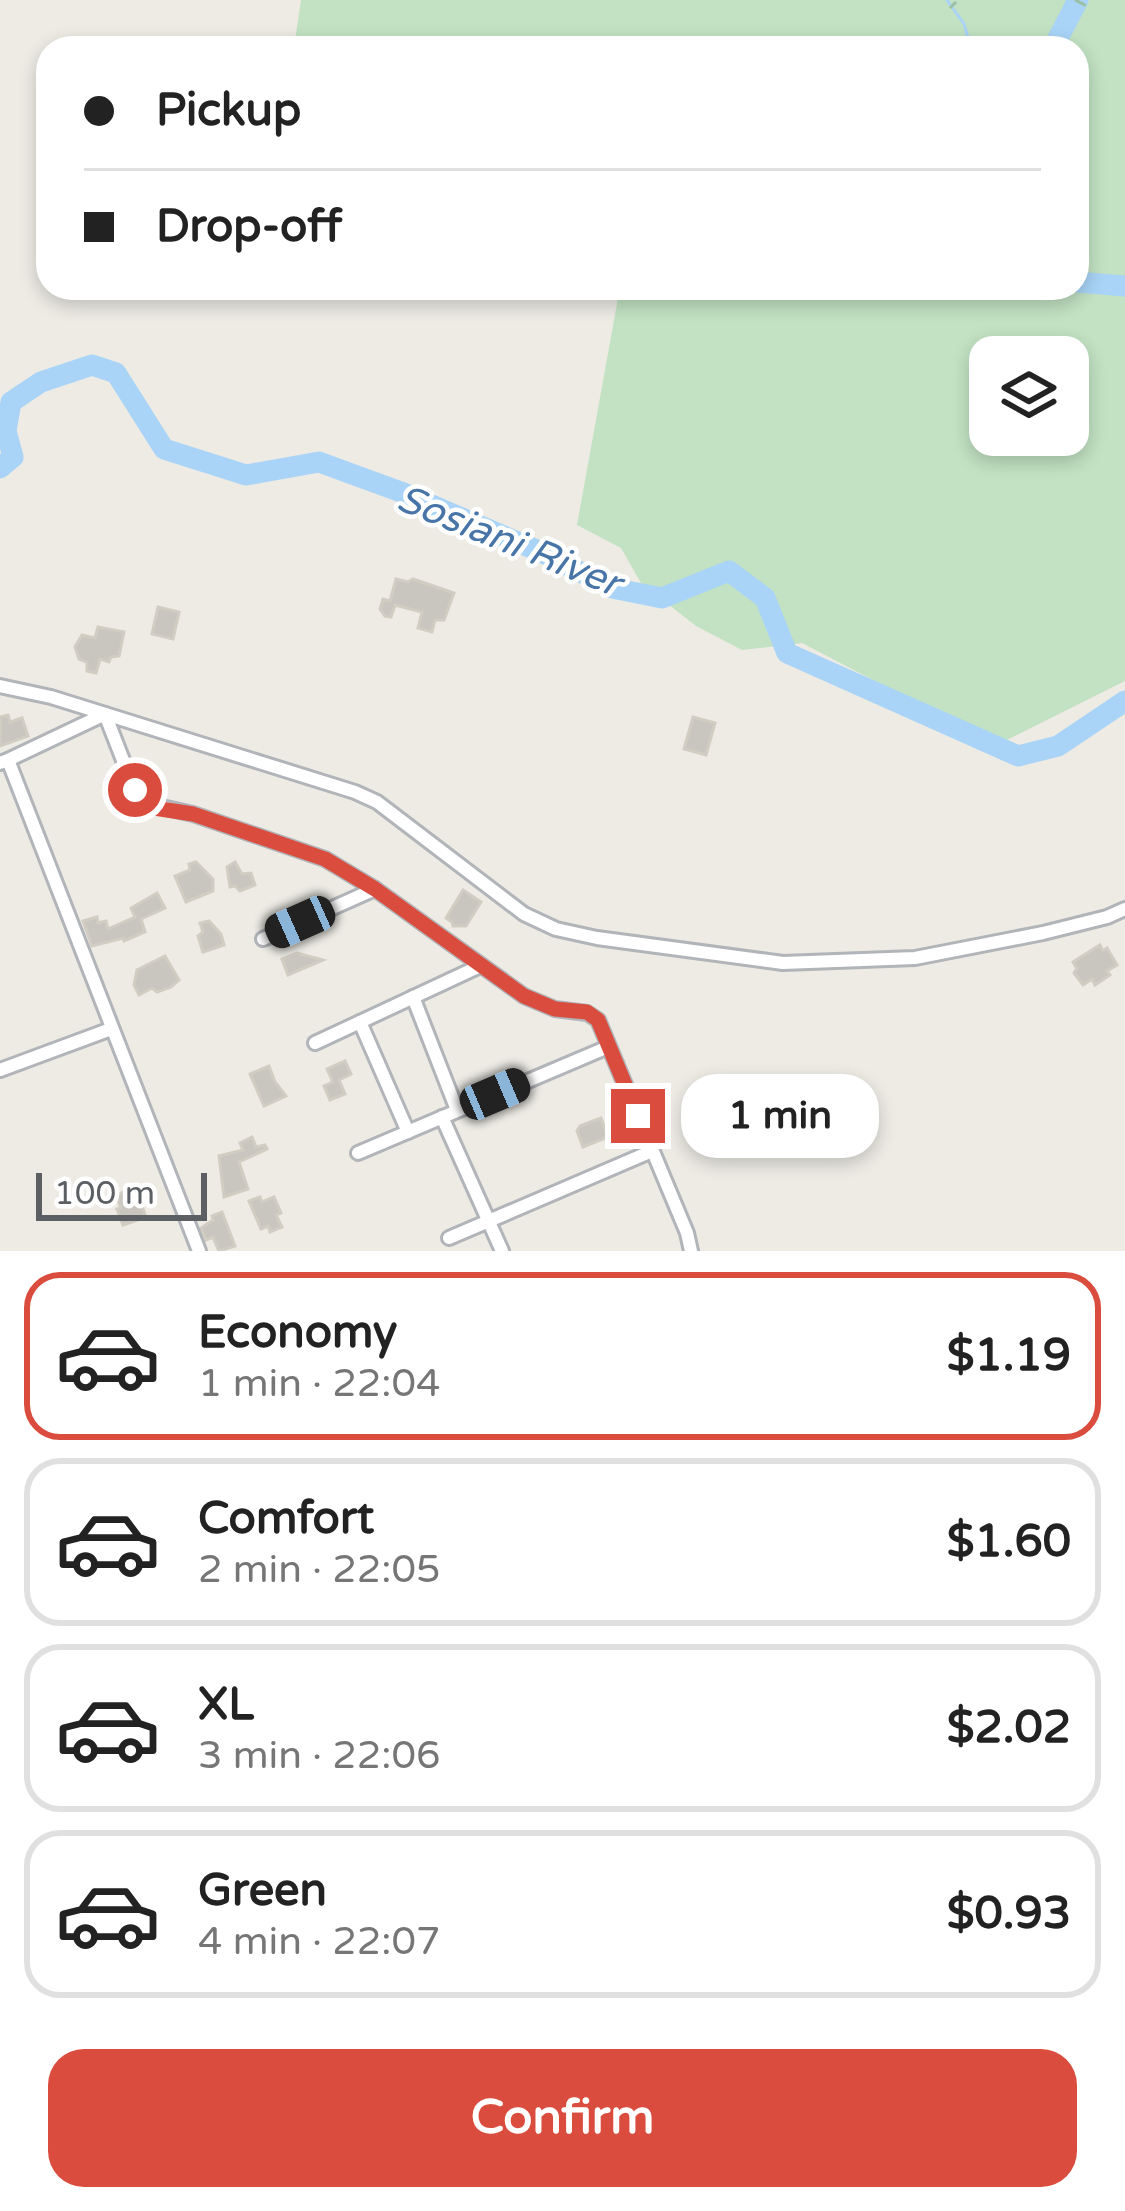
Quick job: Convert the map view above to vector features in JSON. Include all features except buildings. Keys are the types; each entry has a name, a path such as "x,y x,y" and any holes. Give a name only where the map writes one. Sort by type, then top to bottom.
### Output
{"street":[{"path":"0,686 105,713 356,792 377,802 524,914 556,929 597,938 783,963 915,958 1021,939 1125,909"},
{"path":"105,713 4,762 199,1251"},
{"path":"105,713 144,803 193,814 325,859 375,889 524,996 555,1009 587,1012 598,1020 691,1251"},
{"path":"263,939 375,889"},
{"path":"315,1043 480,966"},
{"path":"413,997 457,1110"},
{"path":"360,1022 408,1132"},
{"path":"0,1070 111,1028"},
{"path":"358,1153 608,1047"},
{"path":"442,1117 502,1251"},
{"path":"449,1238 652,1151"}],"path":[{"path":"1075,0 1089,7"},
{"path":"950,8 956,2"}],"green space":[{"path":"301,0 1125,0 1125,681 997,745 802,643 742,650 696,626 641,583 621,548 577,525 618,300 1089,300 1089,36 296,36"}],"waterway":[{"path":"947,0 968,36"},
{"name":"Sosiani River","path":"1059,36 1078,0"},
{"name":"Sosiani River","path":"1089,283 1125,286"},
{"name":"Sosiani River","path":"0,468 13,457 6,431 11,402 41,382 92,365 116,373 164,449 246,475 319,462 541,552 612,588 662,598 729,571 765,598 787,653 1018,756 1058,746 1125,701"}],"route":[{"path":"135,790 154,808 193,814 325,859 375,889 524,996 555,1009 587,1012 598,1020 638,1116"}]}
